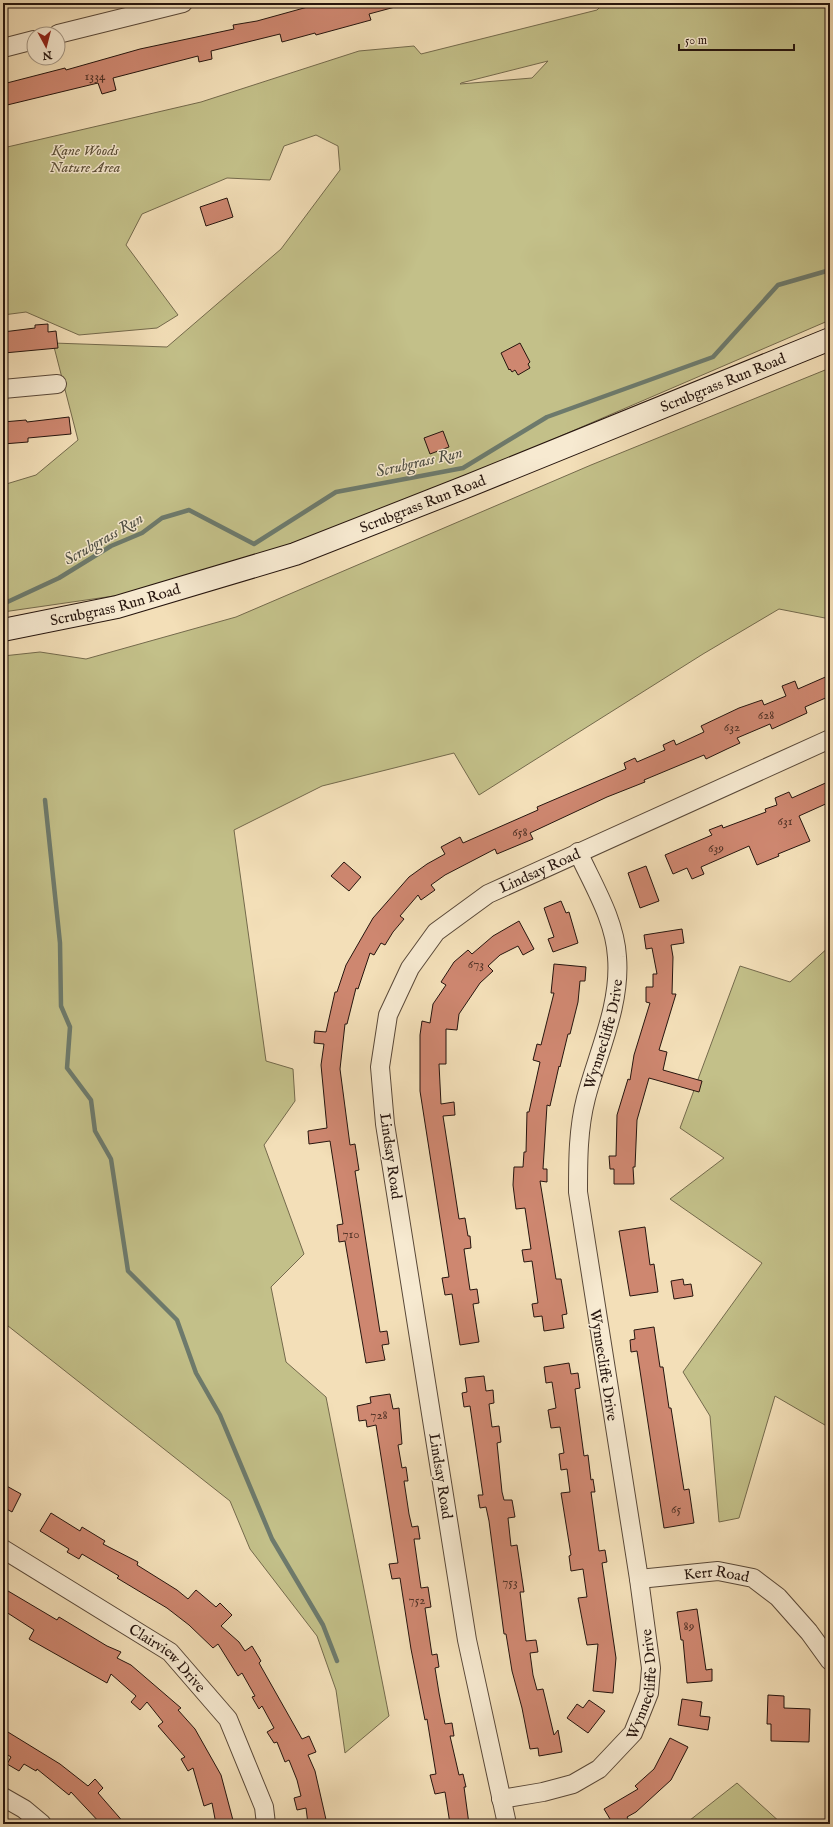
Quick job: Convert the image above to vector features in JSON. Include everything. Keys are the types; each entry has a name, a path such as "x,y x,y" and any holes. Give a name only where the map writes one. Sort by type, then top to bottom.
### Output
{"street":[{"path":"66,32 183,3"},
{"path":"3,48 26,42"},
{"name":"Scrubgrass Run Road","path":"3,630 117,607 296,554 830,339"},
{"path":"3,389 57,384"},
{"name":"Lindsay Road","path":"507,1824 467,1640 385,1124 380,1067 388,1015 410,968 436,932 488,894 830,739"},
{"name":"Wynnecliffe Drive","path":"501,1800 543,1792 573,1784 599,1769 633,1733 648,1693 650,1668 639,1579 578,1192 578,1140 586,1099 617,990 617,956 612,927 578,852"},
{"name":"Clairview Drive","path":"3,1549 170,1652 228,1719 264,1807 266,1824"},
{"name":"Kerr Road","path":"639,1579 718,1571 753,1578 778,1597 809,1632 830,1661"},
{"path":"3,1797 24,1809 42,1824"}],"green space":[{"name":"Kane Woods Nature Area","path":"604,3 830,3 830,320 403,504 162,589 3,612 3,485 36,475 78,440 53,343 167,347 281,249 340,170 338,146 316,135 284,146 270,180 227,178 142,214 126,245 178,315 157,328 79,335 26,312 3,315 3,148 201,102 359,51 414,46 421,54 597,10","holes":["548,61 532,78 460,84"]},
{"path":"830,368 830,619 779,609 703,654 479,795 454,753 322,786 234,830 266,1061 293,1069 295,1101 264,1145 304,1254 271,1287 286,1362 326,1397 389,1716 345,1753 336,1690 317,1636 250,1549 230,1501 3,1322 3,656 40,652 86,659 236,617 591,465"},
{"path":"830,946 830,1428 775,1396 739,1518 719,1522 710,1416 683,1372 762,1263 670,1199 724,1158 680,1128 740,966 790,982"},
{"path":"737,1783 782,1824 685,1824"}],"building":[{"path":"322,3 394,3 395,7 369,14 371,20 316,35 315,33 282,42 280,34 211,51 212,59 199,62 198,56 113,78 116,90 102,94 98,83 3,106 3,84 65,68 66,70 140,49 234,29 233,25 257,21"},
{"path":"227,198 233,217 206,226 200,207"},
{"path":"48,324 48,332 56,331 58,348 4,353 3,332 35,328 35,325"},
{"path":"520,343 530,362 528,364 530,368 518,375 515,370 512,372 510,369 509,370 501,353"},
{"path":"69,417 71,434 28,438 28,442 3,444 3,422 26,420 27,422"},
{"path":"443,431 449,447 430,454 424,438"},
{"path":"830,675 830,696 805,707 807,713 772,729 770,724 737,738 740,743 706,759 704,755 644,780 645,782 607,797 530,833 533,839 497,854 495,849 445,875 431,885 435,890 421,900 418,895 400,916 404,919 393,932 385,945 381,943 374,955 370,953 358,989 356,988 347,1024 345,1024 340,1069 350,1145 355,1144 359,1170 355,1171 380,1332 387,1331 389,1344 382,1345 385,1360 366,1363 345,1241 339,1242 337,1225 343,1224 330,1141 309,1144 308,1131 327,1128 321,1065 324,1044 314,1043 315,1031 326,1032 335,992 337,992 346,965 373,918 409,877 427,864 445,854 441,847 460,837 463,843 538,810 537,807 626,769 624,763 635,758 637,762 665,750 663,745 674,740 676,745 704,732 701,726 739,708 762,700 764,705 786,696 782,686 795,681 798,689"},
{"path":"830,781 830,802 799,816 810,841 778,854 779,856 757,865 749,846 701,867 704,874 692,879 687,868 673,874 665,855 712,835 709,830 722,825 723,828 766,812 765,809 777,805 775,798 789,792 792,798"},
{"path":"344,862 361,877 349,891 331,876"},
{"path":"646,866 659,901 640,908 628,873"},
{"path":"561,901 566,913 569,912 578,943 553,952 548,939 554,937 544,908"},
{"path":"519,921 534,949 523,955 518,946 500,955 488,966 493,971 480,983 459,1014 457,1030 446,1029 446,1064 439,1064 441,1104 454,1102 455,1115 443,1116 459,1219 465,1218 468,1236 470,1236 471,1248 464,1249 470,1290 477,1289 479,1303 473,1304 479,1342 460,1345 452,1294 445,1295 442,1278 449,1277 420,1091 420,1035 422,1021 430,1023 433,1004 446,985 441,982 454,962 468,950 472,954 493,936"},
{"path":"682,929 684,943 671,945 673,957 672,994 676,994 659,1050 667,1052 663,1070 702,1081 699,1092 649,1078 637,1120 635,1167 633,1167 634,1184 614,1184 614,1169 610,1169 609,1156 616,1156 617,1115 628,1079 630,1080 634,1055 650,1003 646,1002 646,987 653,987 653,974 657,974 652,948 646,949 644,935"},
{"path":"554,964 586,967 585,981 580,981 578,1002 570,1034 568,1034 560,1067 559,1066 550,1106 547,1105 543,1169 547,1169 547,1182 540,1181 556,1279 561,1279 567,1314 562,1315 564,1328 544,1331 542,1316 534,1317 532,1304 538,1303 532,1261 524,1262 522,1250 531,1249 525,1208 516,1209 513,1185 514,1167 523,1167 524,1152 526,1152 527,1112 529,1112 540,1062 533,1060 537,1044 541,1045 554,993 551,993"},
{"path":"645,1227 650,1265 654,1264 658,1292 630,1296 619,1231"},
{"path":"683,1279 684,1285 691,1284 693,1296 674,1299 671,1281"},
{"path":"654,1327 660,1367 663,1367 669,1408 671,1408 684,1490 689,1489 694,1523 664,1528 637,1351 631,1352 630,1340 635,1339 634,1330"},
{"path":"569,1363 571,1374 578,1373 580,1388 575,1389 584,1456 588,1455 591,1480 593,1479 595,1492 591,1492 599,1551 605,1550 607,1562 602,1563 616,1658 613,1693 593,1691 598,1644 587,1645 578,1598 587,1597 583,1569 571,1571 569,1556 571,1555 561,1493 570,1492 567,1469 561,1470 559,1454 564,1453 560,1427 551,1428 548,1410 556,1408 552,1382 546,1383 544,1367"},
{"path":"484,1376 486,1391 493,1390 494,1403 489,1404 492,1427 499,1426 501,1442 497,1443 502,1492 504,1500 512,1500 515,1517 508,1518 511,1546 517,1545 524,1592 520,1592 526,1641 536,1640 538,1652 530,1653 533,1675 537,1690 543,1689 554,1735 558,1730 562,1752 539,1756 538,1748 530,1749 522,1708 512,1671 506,1634 504,1634 489,1521 486,1507 480,1508 478,1495 483,1495 470,1406 464,1407 462,1393 467,1392 465,1378"},
{"path":"390,1394 393,1409 399,1408 402,1444 398,1445 402,1468 406,1467 408,1481 404,1481 412,1527 418,1526 420,1539 414,1539 421,1588 428,1587 431,1607 425,1608 432,1655 437,1654 439,1667 435,1668 439,1693 445,1724 452,1723 454,1736 450,1736 459,1775 463,1774 466,1787 464,1787 469,1824 450,1824 445,1792 435,1794 430,1775 436,1774 427,1719 425,1720 411,1649 400,1578 392,1579 389,1564 398,1563 376,1425 367,1427 366,1420 359,1421 357,1406 371,1403 370,1397"},
{"path":"3,1484 21,1494 12,1512 3,1507"},
{"path":"51,1513 80,1531 82,1527 105,1541 103,1544 138,1562 137,1565 177,1590 188,1599 196,1590 216,1607 220,1603 232,1615 221,1626 239,1642 245,1651 252,1646 261,1661 259,1663 302,1739 309,1736 316,1752 308,1755 315,1771 327,1824 308,1824 306,1808 297,1810 294,1798 301,1796 297,1780 289,1760 285,1762 277,1742 274,1743 267,1732 274,1728 262,1706 259,1709 252,1697 255,1696 242,1673 238,1676 218,1644 213,1648 189,1625 167,1608 117,1578 119,1576 82,1554 79,1559 67,1552 69,1549 40,1531"},
{"path":"3,1588 57,1620 59,1617 107,1646 121,1652 117,1658 131,1665 181,1708 178,1710 195,1729 221,1775 234,1824 216,1824 212,1803 204,1806 193,1768 188,1771 181,1759 185,1757 158,1726 163,1722 147,1702 140,1710 131,1702 136,1696 111,1674 107,1683 29,1639 34,1630 3,1610"},
{"path":"697,1609 706,1670 712,1669 712,1681 687,1683 683,1640 681,1640 677,1612"},
{"path":"768,1695 784,1696 784,1708 810,1709 809,1742 771,1741 771,1724 767,1724"},
{"path":"682,1699 702,1702 700,1716 710,1717 708,1730 678,1725"},
{"path":"589,1700 605,1711 588,1733 567,1718 577,1704 583,1708"},
{"path":"3,1729 60,1764 88,1786 95,1779 103,1788 98,1793 125,1824 101,1824 71,1792 69,1795 37,1769 36,1771 24,1764 19,1771 7,1764 11,1757 3,1752"},
{"path":"670,1738 688,1747 671,1780 636,1812 627,1817 631,1824 613,1824 604,1809 638,1789 635,1786 654,1769"}],"waterway":[{"name":"Scrubgrass Run","path":"3,604 59,578 111,546 142,533 162,518 189,510 254,544 336,492 463,468 547,417 713,357 778,285 830,270"},
{"path":"45,800 60,943 61,1006 70,1027 67,1068 91,1100 95,1131 111,1159 128,1271 177,1320 196,1373 220,1415 272,1539 323,1625 337,1661"}]}
